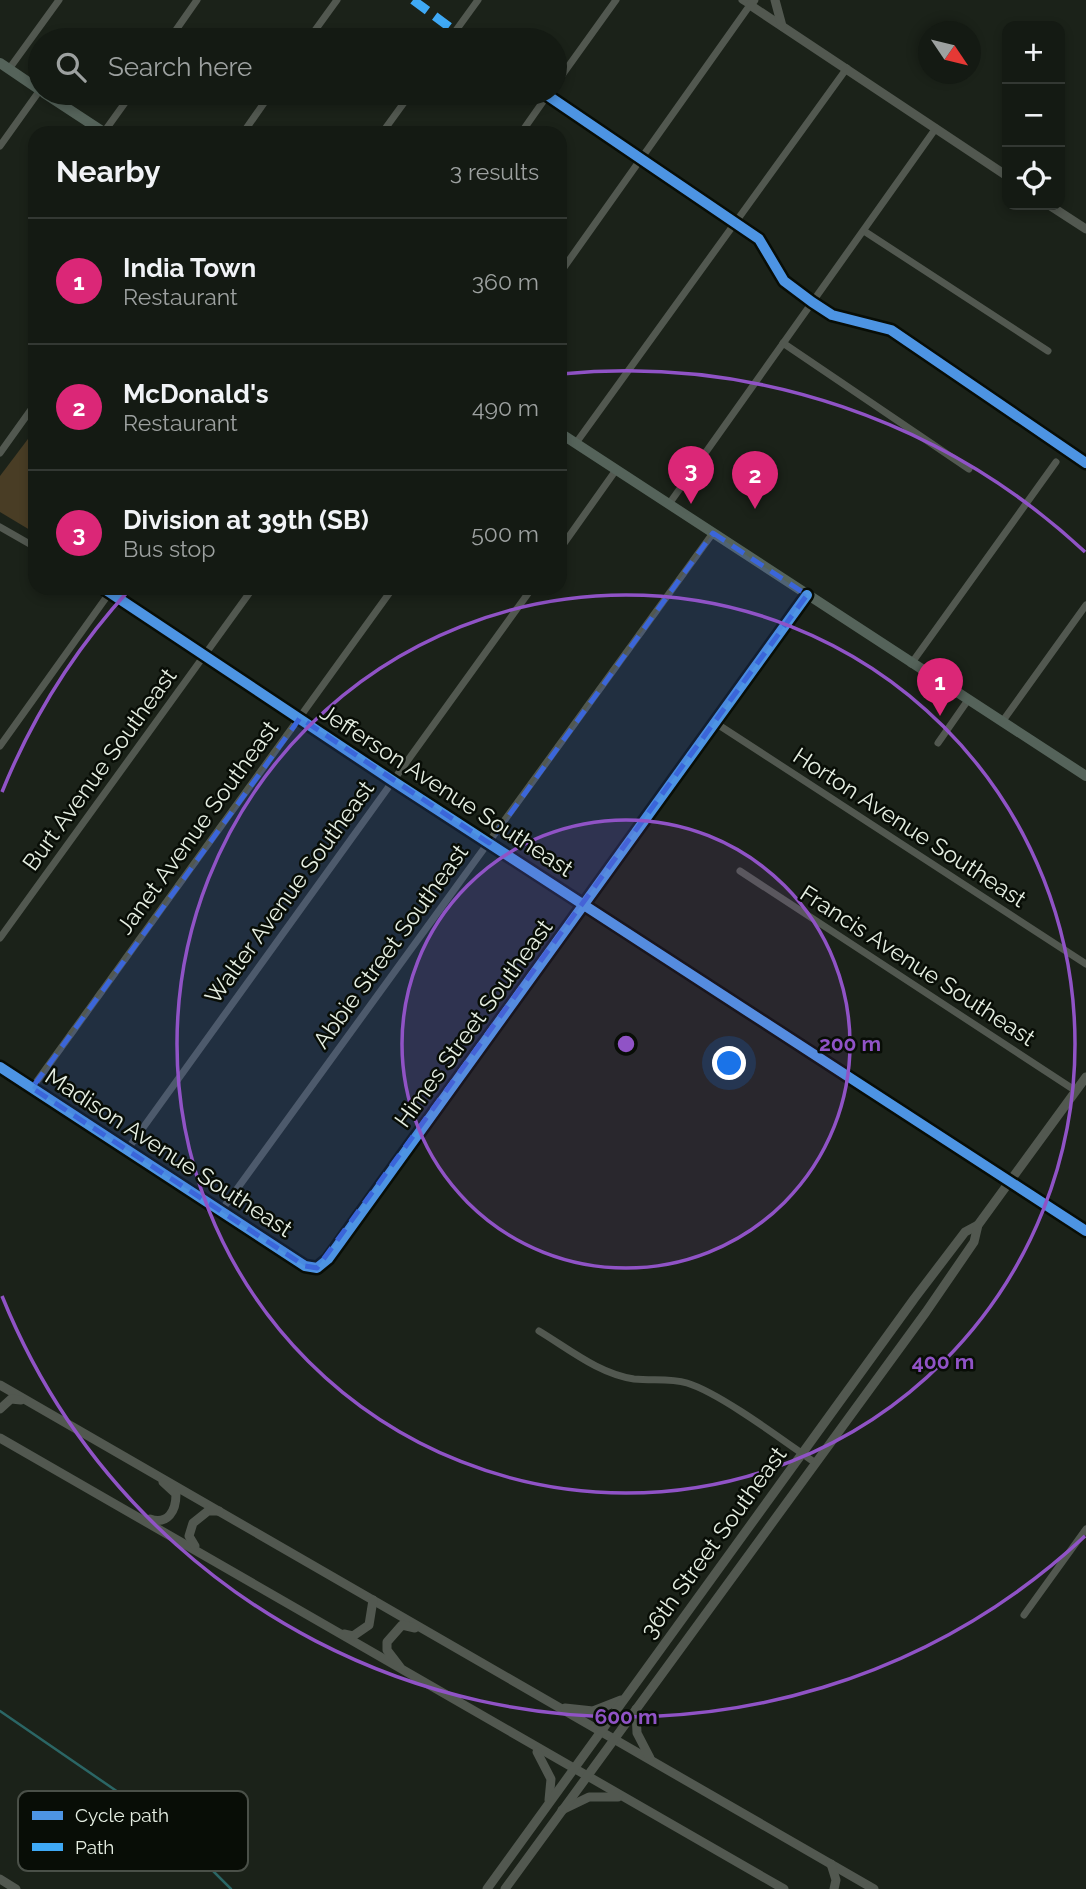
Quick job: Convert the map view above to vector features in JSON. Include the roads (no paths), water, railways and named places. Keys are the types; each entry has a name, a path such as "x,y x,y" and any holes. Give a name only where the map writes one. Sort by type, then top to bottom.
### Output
{"main road":[{"path":"4,66 28,82"},
{"path":"63,105 94,126"},
{"path":"567,437 1086,776"}],"street":[{"path":"35,28 58,0"},
{"path":"177,28 197,0"},
{"path":"317,28 337,0"},
{"path":"458,28 478,0"},
{"path":"567,68 616,0"},
{"path":"775,0 782,26"},
{"path":"567,262 749,2 1002,173"},
{"path":"4,66 28,37"},
{"path":"576,443 847,68"},
{"path":"0,146 31,105"},
{"path":"110,126 124,105"},
{"path":"248,126 263,105"},
{"path":"387,126 402,105"},
{"path":"526,126 541,105"},
{"path":"669,504 936,128"},
{"path":"639,160 735,223"},
{"path":"1057,210 1086,229"},
{"path":"864,231 1048,352"},
{"path":"783,343 970,469"},
{"path":"0,453 28,414"},
{"path":"911,664 1056,462"},
{"path":"567,539 616,470"},
{"path":"0,527 28,543"},
{"name":"Abbie Street Southeast","path":"221,1211 713,533"},
{"path":"0,746 104,595"},
{"name":"Jefferson Avenue Southeast","path":"117,595 393,781 1086,1231"},
{"name":"Burt Avenue Southeast","path":"0,938 248,595"},
{"name":"Janet Avenue Southeast","path":"32,1088 388,595"},
{"name":"Walter Avenue Southeast","path":"127,1150 527,595"},
{"name":"Himes Street Southeast","path":"317,1268 328,1259 807,595"},
{"path":"1002,722 1086,605"},
{"path":"938,744 968,699"},
{"name":"Horton Avenue Southeast","path":"714,722 1086,964"},
{"name":"Francis Avenue Southeast","path":"740,871 1076,1091"},
{"name":"Madison Avenue Southeast","path":"0,1067 305,1266 317,1268"},
{"name":"36th Street Southeast","path":"505,1889 961,1262 974,1242 978,1225 1086,1077"},
{"name":"36th Street Southeast","path":"487,1889 949,1251 965,1232 978,1225"},
{"path":"540,1331 589,1363 616,1374 689,1383 814,1462"},
{"path":"0,1385 874,1889"},
{"path":"0,1409 11,1399 27,1401"},
{"path":"0,1432 11,1444"},
{"path":"0,1438 784,1889"},
{"path":"132,1514 159,1522 175,1509 176,1494 155,1473"},
{"path":"198,1550 189,1536 194,1523 208,1511 220,1511"},
{"path":"1024,1615 1086,1529"},
{"path":"339,1634 353,1636 369,1625 373,1600"},
{"path":"403,1671 387,1650 387,1642 402,1625 424,1629"},
{"path":"559,1707 593,1711 623,1699"},
{"path":"636,1708 637,1733 653,1762"},
{"path":"531,1745 549,1770 551,1779 548,1803"},
{"path":"561,1811 589,1797 621,1797"},
{"path":"831,1864 836,1880 834,1889"},
{"path":"0,1879 16,1889"}],"waterway":[{"path":"0,1711 117,1791"},
{"path":"213,1871 231,1889"}],"place":[{"name":"Division at 39th (SB)","path":"691,504"},
{"name":"McDonald's","path":"755,509"},
{"name":"India Town","path":"940,716"}]}
